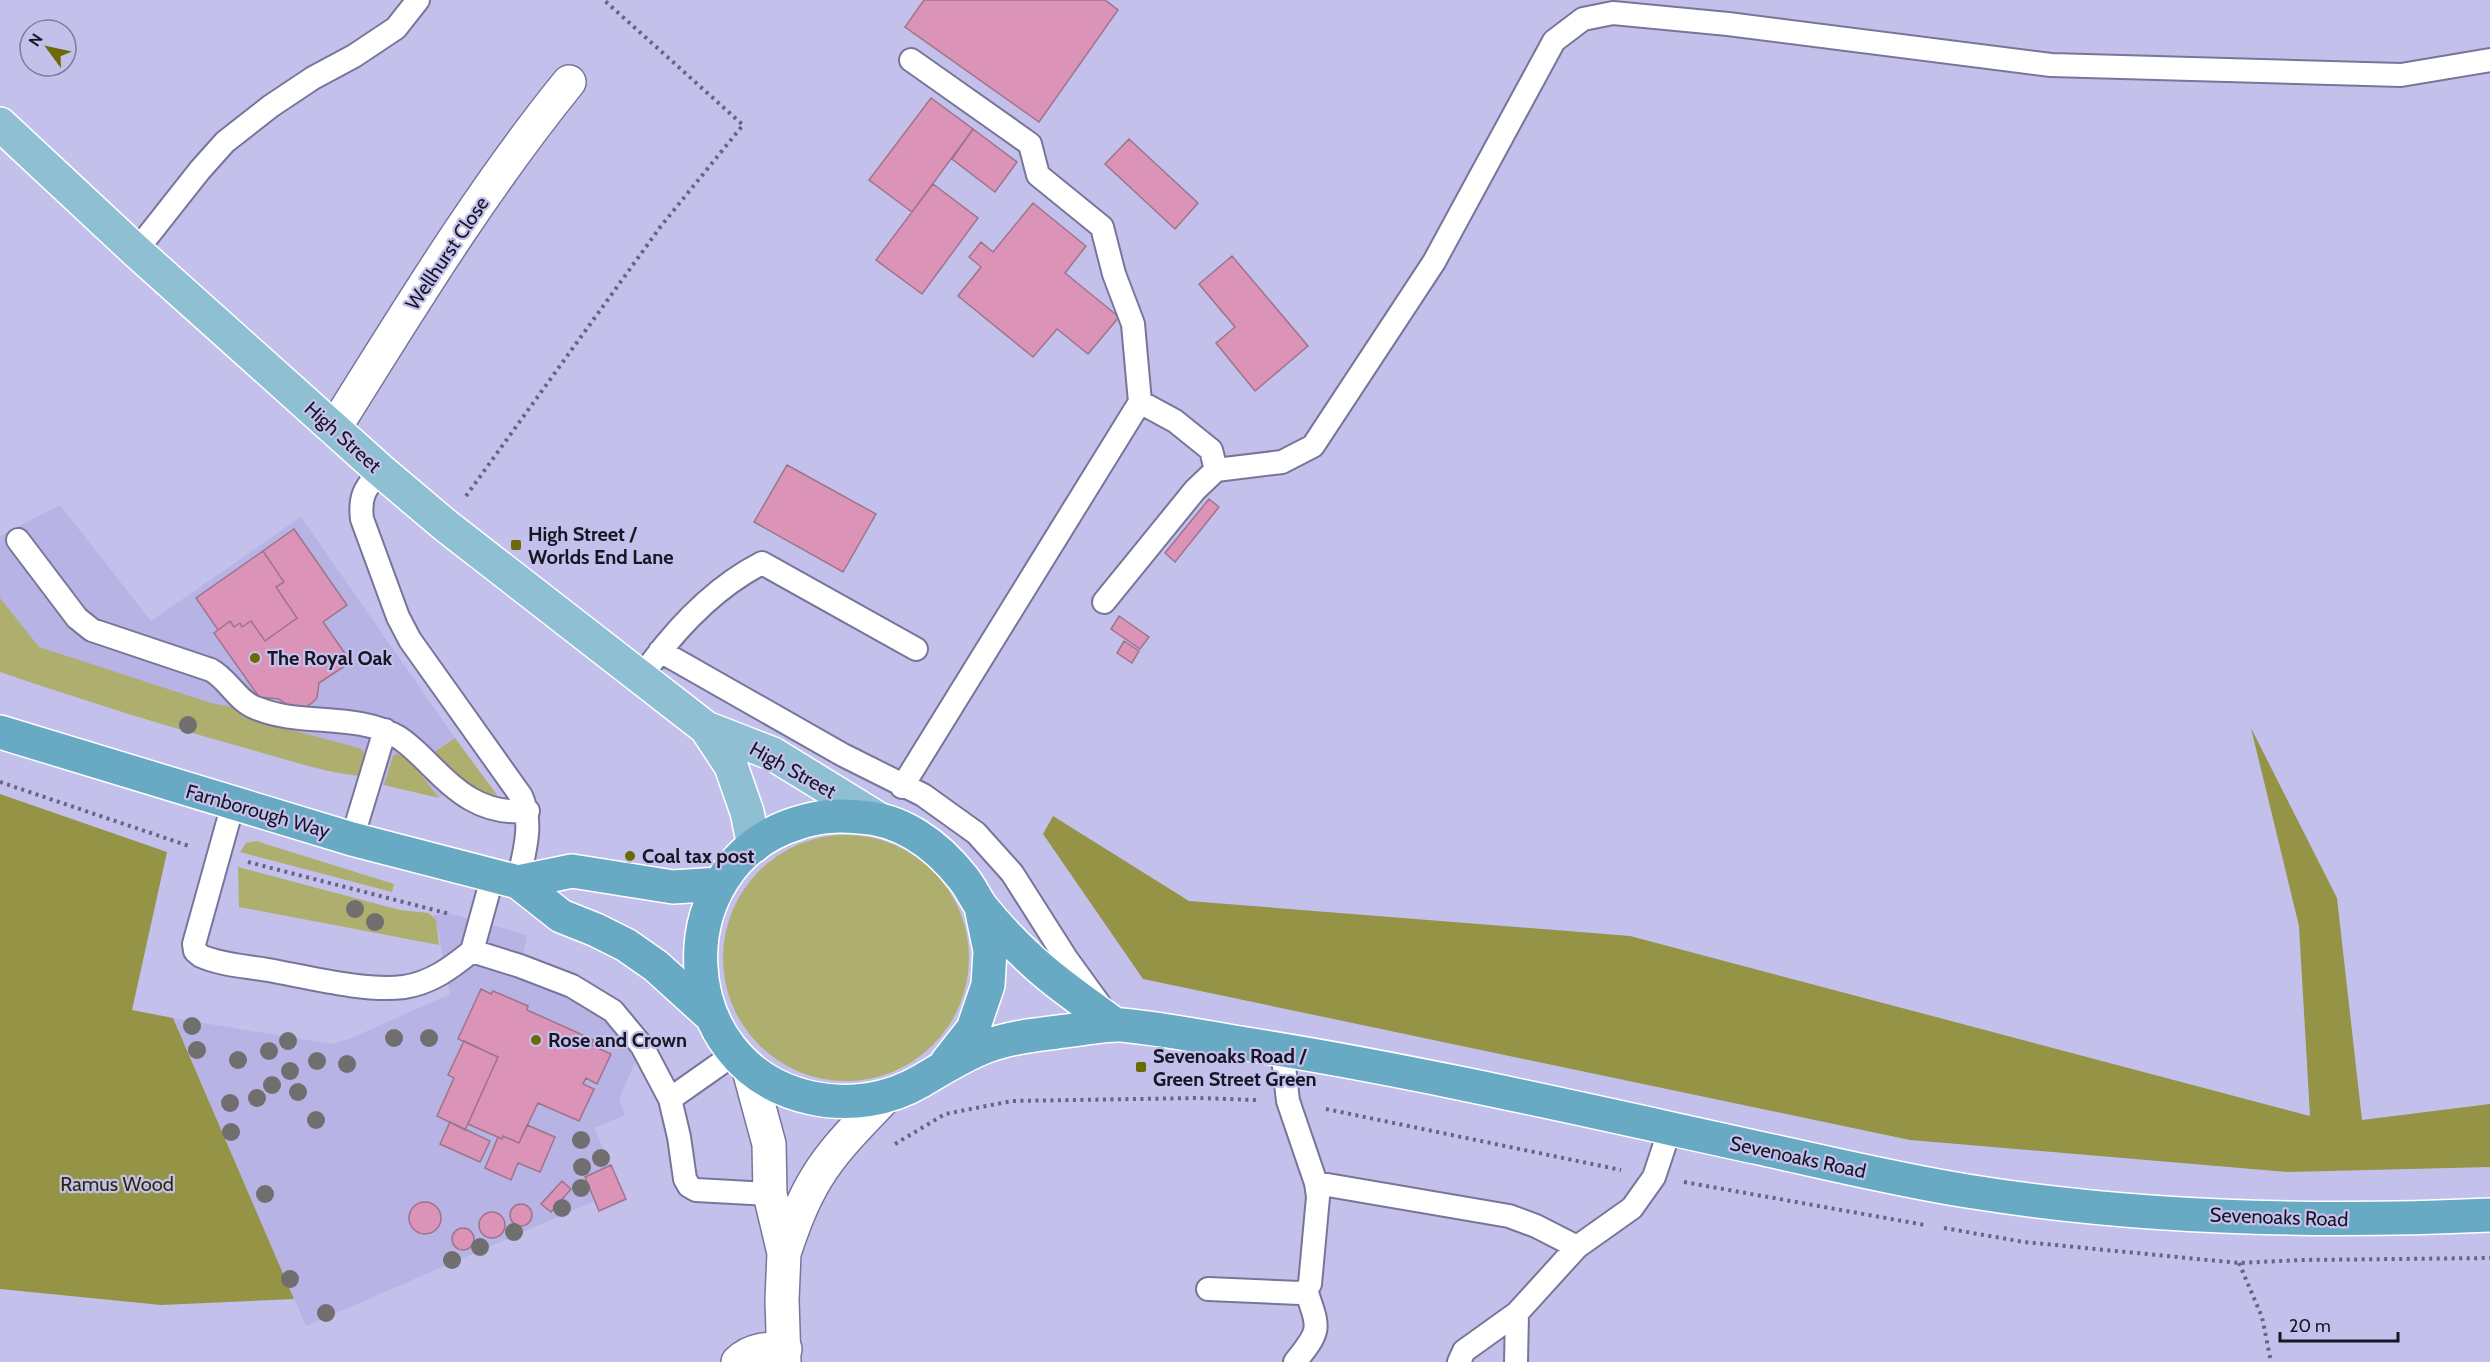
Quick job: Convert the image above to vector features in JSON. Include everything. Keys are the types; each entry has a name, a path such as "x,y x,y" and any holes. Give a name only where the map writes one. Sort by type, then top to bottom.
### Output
{"highway":[{"name":"Farnborough Way","path":"0,732 352,839 506,878 572,871 673,887 720,885"},
{"path":"826,815 878,818 907,829 940,852 968,884 980,906 1029,959 1114,1024 990,1045 945,1065 916,1084 886,1096 855,1102 812,1098 775,1085 742,1062 710,1015 699,960 705,917 720,885 741,858 754,846 789,825 826,815"},
{"name":"Farnborough Way","path":"506,878 561,916 626,945 656,966 710,1015"},
{"path":"945,1065 973,1029 988,985 990,951 980,906"},
{"name":"Sevenoaks Road","path":"1114,1024 1282,1049 1462,1084 1967,1191 2110,1209 2183,1215 2325,1220 2490,1215"}],"main road":[{"name":"High Street","path":"0,124 136,251 380,470 445,525 706,728 773,754 878,818"},
{"name":"High Street","path":"706,728 731,766 747,812 754,846"}],"street":[{"name":"Wellhurst Close","path":"334,429 465,225 527,134 568,82"},
{"path":"738,1362 747,1354 761,1350 784,1356 782,1299 784,1253 770,1194 769,1144 742,1062"},
{"path":"784,1253 801,1205 817,1177 831,1157 886,1096"}],"lane":[{"path":"136,251 225,142 271,106 396,28 418,0"},
{"path":"1104,602 1195,490 1216,470 1282,462 1313,446 1434,262 1554,41 1583,19 1613,13 1716,23 2050,65 2402,75 2490,60"},
{"path":"902,787 1140,402 1133,324 1114,274 1102,227 1038,176 1030,144 911,60"},
{"path":"1140,402 1175,421 1211,450 1216,470"},
{"path":"233,804 194,944 195,951 201,956 337,982 404,987 428,981 451,968 472,951 529,823 528,811 521,796 410,640 398,617 362,519 360,504 365,489 380,470"},
{"path":"18,540 77,618 92,630 211,670 220,675 238,696 255,708 293,719 359,724 385,730 411,746 452,787 469,799 497,811 528,811"},
{"path":"639,678 707,599 741,574 762,563 916,649"},
{"path":"660,651 902,787 923,795 976,833 1012,873 1066,958 1114,1024"},
{"path":"352,839 385,730"},
{"path":"472,951 572,986 614,1011 642,1046 670,1099 679,1137 685,1179 689,1186 696,1190 770,1194"},
{"path":"1208,1289 1300,1293 1310,1284 1318,1197 1316,1183 1288,1101 1282,1049"},
{"path":"670,1099 742,1062"},
{"path":"1459,1362 1464,1351 1517,1313 1577,1248 1632,1208 1654,1177 1670,1129"},
{"path":"1316,1183 1509,1216 1536,1226 1577,1248"},
{"path":"1295,1362 1311,1342 1317,1324 1306,1290"},
{"path":"1516,1362 1517,1313"}],"path":[{"path":"445,525 661,226 743,125 604,0"},
{"path":"2239,1263 2262,1317 2271,1362"}],"shaded area":[{"path":"60,505 151,621 301,517 455,738 433,753 463,778 439,798 408,758 393,756 384,785 0,653 0,536"},
{"path":"0,598 39,647 211,703 232,707 243,717 359,748 364,752 360,776 304,765 186,731 0,672"},
{"path":"455,738 497,795 479,791 471,786 433,753"},
{"path":"396,754 408,758 439,798 384,785 393,756"},
{"path":"858,835 882,840 904,849 915,855 933,871 949,889 960,911 967,934 969,958 967,982 960,1005 949,1027 933,1045 915,1061 882,1076 858,1081 834,1081 810,1076 777,1061 743,1027 732,1005 725,982 723,946 728,922 743,889 777,855 799,844 822,837"},
{"path":"256,841 394,884 392,892 240,852 246,843"},
{"path":"238,867 400,910 429,913 436,920 439,945 239,907"},
{"path":"444,912 527,935 521,966 572,986 642,1046 619,1099 625,1115 594,1128 611,1165 585,1177 595,1201 306,1326 173,1018 331,1044 349,1039 450,994 437,925 433,916"}],"green space":[{"path":"2251,728 2337,898 2362,1120 2490,1104 2490,1167 2287,1172 1910,1140 1143,979 1043,834 1053,816 1189,901 1630,936 2310,1116 2299,926"},
{"name":"Ramus Wood","path":"0,794 167,852 132,1010 173,1018 294,1299 161,1305 0,1289"}],"building":[{"path":"924,0 1105,0 1118,10 1039,122 905,27"},
{"path":"931,98 973,129 912,212 869,180"},
{"path":"973,129 1017,162 995,192 952,159"},
{"path":"1129,139 1198,203 1175,229 1105,164"},
{"path":"933,184 978,218 922,294 876,260"},
{"path":"1033,203 1086,246 1065,273 1119,317 1088,354 1057,329 1033,357 958,296 981,267 969,257 981,242 993,252"},
{"path":"1232,256 1308,346 1255,391 1216,343 1235,327 1199,284"},
{"path":"787,465 876,514 843,572 754,522"},
{"path":"1209,499 1219,507 1175,562 1165,553"},
{"path":"294,529 347,605 323,622 351,662 319,683 317,698 312,703 306,707 291,708 279,699 259,697 214,633 230,621 234,627 240,623 242,627 251,621 265,641 297,618 276,587 284,582 263,551"},
{"path":"263,551 284,582 276,587 297,618 265,641 251,621 242,627 240,623 234,627 230,621 218,630 196,598"},
{"path":"1119,616 1149,637 1140,649 1111,629"},
{"path":"1124,641 1139,651 1132,663 1117,653"},
{"path":"481,989 491,994 493,991 528,1006 527,1010 594,1040 591,1045 611,1054 597,1084 586,1078 583,1084 594,1089 579,1121 538,1103 519,1143 503,1136 502,1139 468,1124 498,1057 458,1039"},
{"path":"464,1041 498,1057 465,1130 437,1116 454,1078 448,1075"},
{"path":"450,1122 490,1141 480,1162 440,1144"},
{"path":"527,1125 555,1137 540,1172 518,1163 511,1180 485,1168 498,1137 502,1139 503,1136 519,1143"},
{"path":"611,1165 626,1199 599,1211 585,1177"},
{"path":"562,1181 571,1189 551,1212 541,1204"},
{"path":"425,1202 436,1207 441,1218 436,1229 425,1234 414,1229 409,1218 414,1207"},
{"path":"521,1204 531,1211 532,1215 525,1225 521,1226 511,1219 510,1215 517,1205"},
{"path":"492,1212 501,1216 505,1225 501,1234 492,1238 483,1234 479,1225 483,1216"},
{"path":"463,1228 473,1235 474,1239 467,1249 463,1250 453,1243 452,1239 459,1229"}],"place":[{"name":"High Street / Worlds End Lane","path":"516,545"},
{"name":"The Royal Oak","path":"255,658"},
{"name":"Coal tax post","path":"630,856"},
{"name":"Rose and Crown","path":"536,1040"},
{"name":"Sevenoaks Road / Green Street Green","path":"1141,1067"}]}
